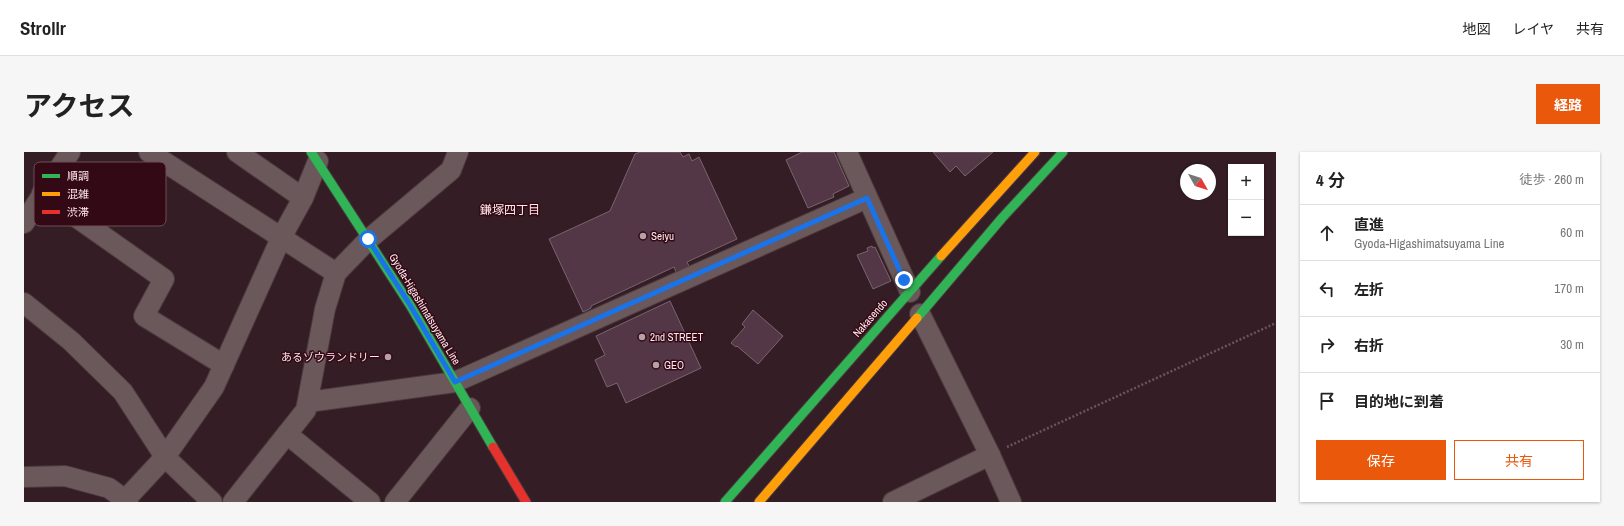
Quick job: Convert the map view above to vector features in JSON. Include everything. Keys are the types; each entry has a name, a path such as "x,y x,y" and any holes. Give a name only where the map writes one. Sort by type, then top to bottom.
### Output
{"main road":[{"name":"Nakasendo","path":"725,502 1035,152"},
{"path":"759,502 1002,218 1063,152"},
{"name":"Gyoda-Higashimatsuyama Line","path":"315,157 410,305 526,502"}],"street":[{"path":"63,162 70,152"},
{"path":"149,152 164,162"},
{"path":"237,152 303,198"},
{"path":"233,502 306,410 325,309 336,274 368,239 451,170 458,152"},
{"path":"847,152 910,292"},
{"path":"24,477 65,476 109,488 120,499 165,457 214,387 282,238 303,198 315,157"},
{"path":"166,163 336,274"},
{"path":"308,402 455,382 867,198"},
{"path":"24,223 34,207"},
{"path":"88,226 164,279 144,316 224,365"},
{"path":"24,303 71,340 123,392 165,457 212,502"},
{"path":"920,314 990,455 1010,502"},
{"path":"395,502 470,408"},
{"path":"287,434 370,502"},
{"path":"893,502 990,455"}],"path":[{"path":"990,455 1276,323"}],"building":[{"path":"640,152 680,152 683,157 689,154 692,161 699,157 737,239 687,262 689,266 676,272 674,267 591,306 591,308 583,312 549,239 610,211 635,154"},
{"path":"802,152 834,152 849,186 833,194 834,197 808,208 786,160"},
{"path":"933,152 993,152 965,176 956,166 950,172"},
{"path":"872,246 873,248 875,247 891,281 873,289 857,255 868,251 867,248"},
{"path":"670,301 701,368 626,403 617,383 607,387 595,360 605,355 596,336"},
{"path":"753,310 783,336 758,364 737,346 736,347 731,343 745,327 742,324"}],"traffic: fast":[{"path":"311,152 410,305 493,447"},
{"path":"917,318 1002,218 1063,152"},
{"path":"725,502 941,256"}],"traffic: slow":[{"path":"941,256 1035,152"},
{"path":"759,502 917,318"}],"traffic: jam":[{"path":"493,447 526,502"}],"place":[{"name":"Seiyu","path":"643,236"},
{"name":"2nd STREET","path":"642,337"},
{"name":"あるゾウランドリー","path":"388,357"},
{"name":"GEO","path":"656,365"}],"district":[{"name":"鎌塚四丁目","path":"510,210"}],"route":[{"path":"368,239 410,305 455,382 867,198 904,280"}]}
